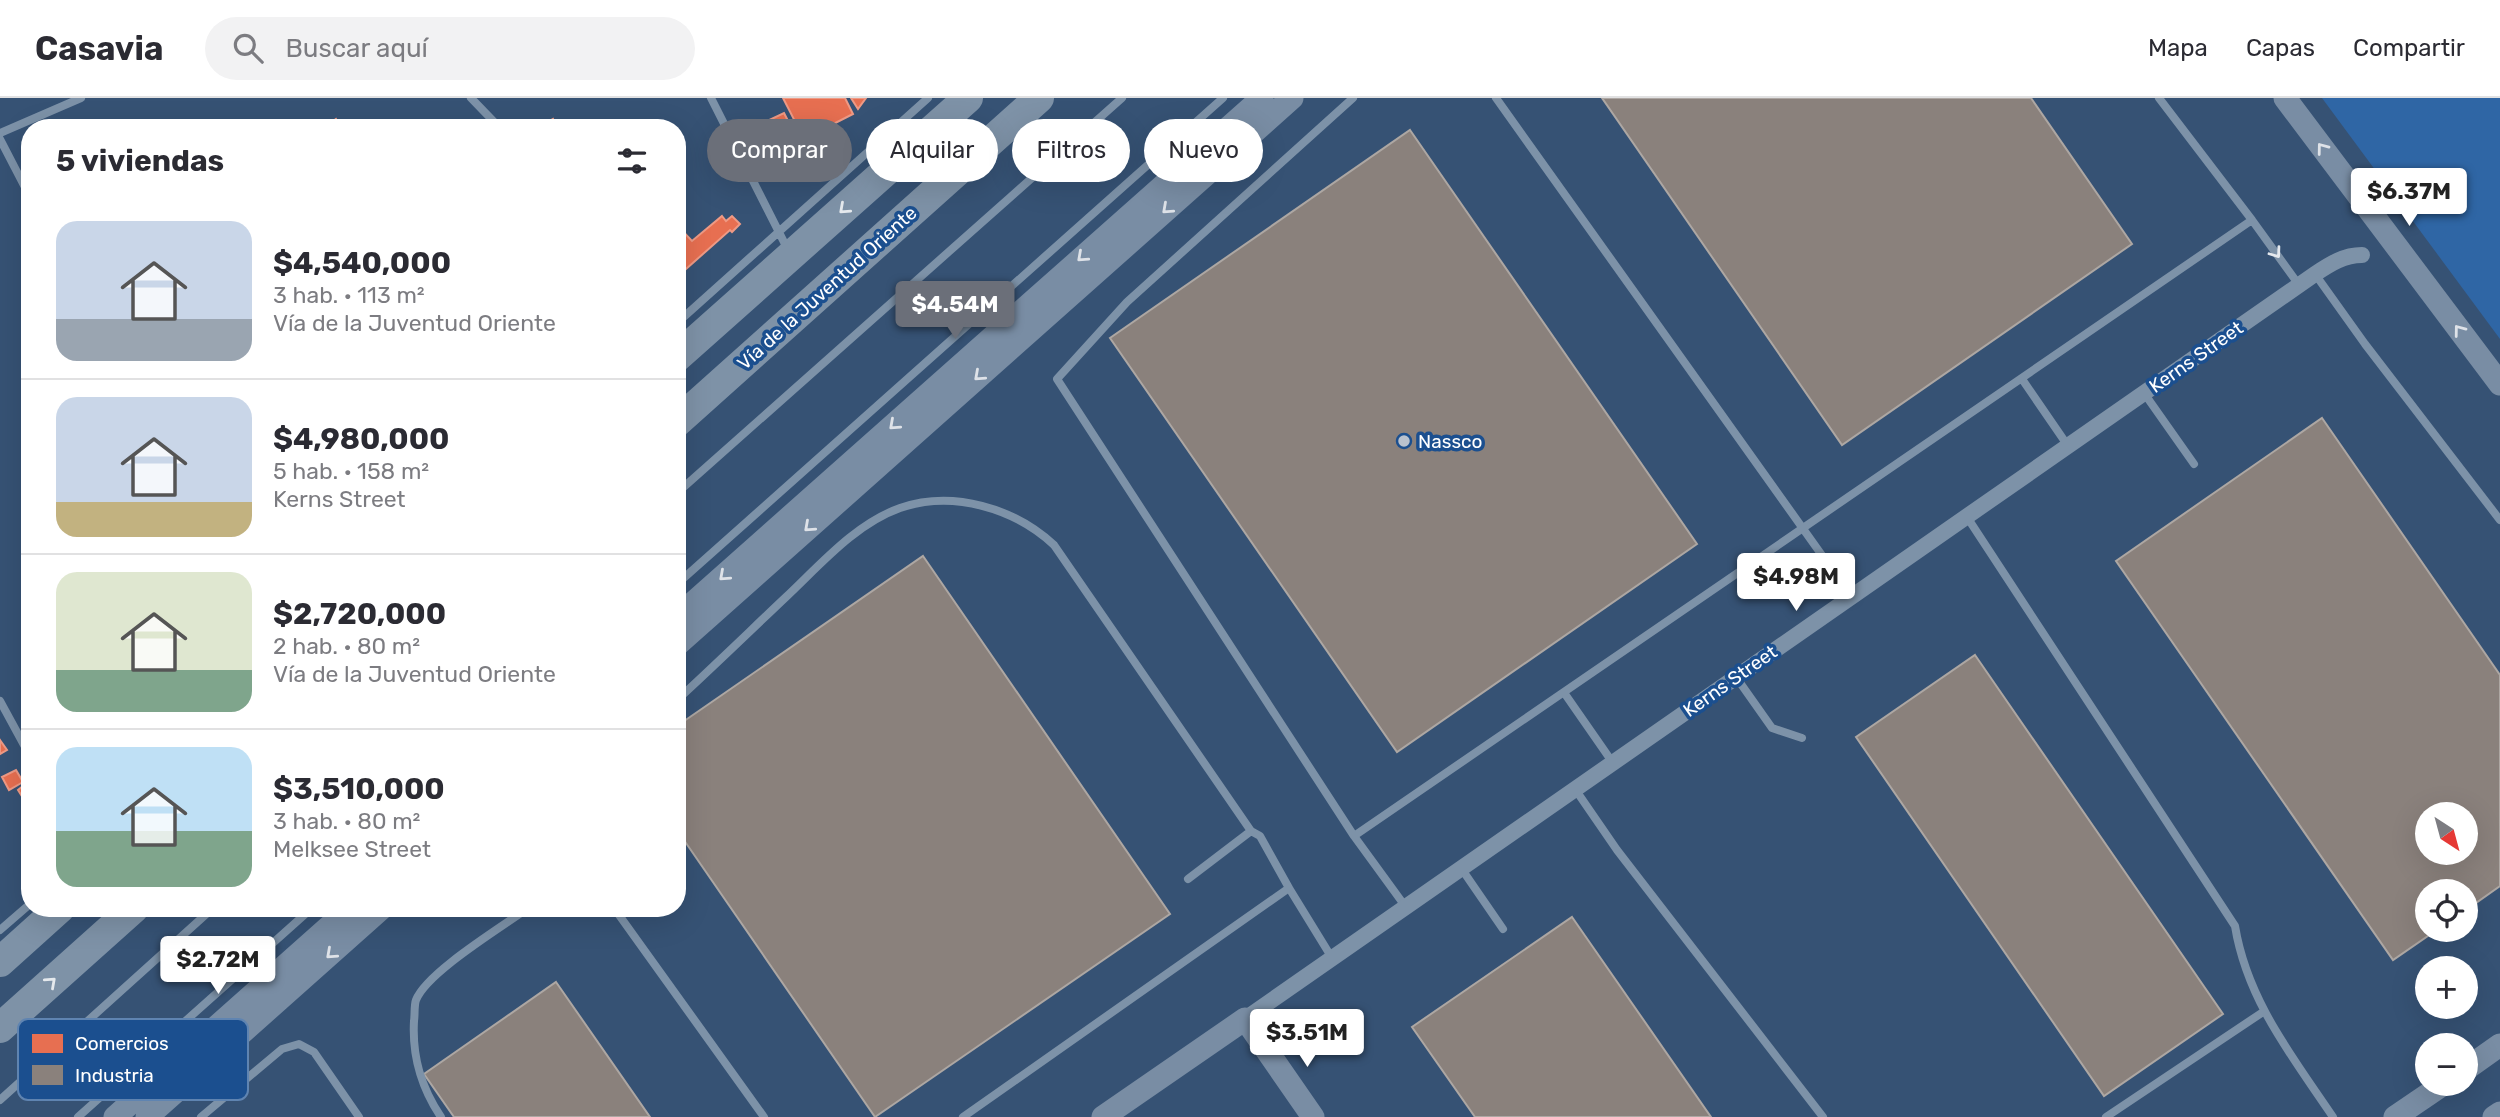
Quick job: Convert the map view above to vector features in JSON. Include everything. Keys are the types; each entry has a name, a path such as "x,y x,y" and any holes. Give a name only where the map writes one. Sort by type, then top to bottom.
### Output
{"highway":[{"path":"686,347 785,244 968,98"},
{"name":"Vía de la Juventud Oriente","path":"686,414 1039,98"},
{"path":"0,962 51,917"},
{"path":"0,1028 124,917"}],"main road":[{"path":"686,609 1262,98"},
{"path":"686,637 1292,98"},
{"path":"2285,98 2500,384"},
{"path":"225,1019 340,917"},
{"path":"248,1027 372,917"},
{"path":"1245,1018 1313,1117"},
{"name":"Kerns Street","path":"1103,1117 1245,1018"},
{"path":"2478,1061 2500,1045"},
{"path":"2395,1117 2426,1096"},
{"path":"115,1117 134,1100"},
{"path":"147,1117 166,1100"},
{"path":"2494,1117 2500,1113"}],"street":[{"name":"Kerns Street","path":"1245,1018 2315,274 2333,262 2352,255 2362,255"}],"lane":[{"path":"36,119 81,98"},
{"path":"471,98 491,119"},
{"path":"710,98 785,244"},
{"path":"686,316 785,244 928,98"},
{"path":"686,485 1122,98"},
{"path":"686,575 1223,98"},
{"path":"1353,98 1127,302 1058,379 1354,836 1405,906"},
{"path":"1496,98 1851,596"},
{"path":"2159,98 2300,285"},
{"path":"21,126 0,136 21,179"},
{"path":"1354,836 1565,694 2252,220"},
{"path":"2315,274 2365,344 2500,520"},
{"path":"2022,379 2068,446"},
{"path":"2144,393 2194,464"},
{"path":"686,692 856,532 900,508 955,500 999,510 1034,526 1054,545 1251,831 1260,835 1332,958"},
{"path":"1967,517 2235,926 2251,988 2263,1012 2333,1117"},
{"path":"1736,677 1772,728 1802,738"},
{"path":"1565,694 1613,763"},
{"path":"0,701 21,740"},
{"path":"1575,789 1617,850 1824,1117"},
{"path":"1188,879 1251,831"},
{"path":"1461,869 1503,929"},
{"path":"963,1117 1289,888"},
{"path":"0,930 21,912"},
{"path":"90,1019 203,917"},
{"path":"188,1019 302,917"},
{"path":"441,1117 428,1097 419,1075 413,1041 416,1000 436,975 516,917"},
{"path":"620,917 764,1117"},
{"path":"2106,1117 2263,1012"},
{"path":"248,1078 282,1049 299,1044 314,1052 359,1117"},
{"path":"0,1100 18,1084"},
{"path":"78,1117 97,1100"},
{"path":"201,1117 221,1100"}],"shaded area":[{"path":"2322,98 2500,98 2500,339"}],"building: Comercios":[{"path":"783,98 845,98 853,114 843,119 794,119"},
{"path":"851,98 866,98 858,109"},
{"path":"784,113 787,119 771,119"},
{"path":"722,216 726,221 732,216 740,224 686,269 686,235 692,241"},
{"path":"0,740 7,750 0,754"},
{"path":"16,770 21,783 9,790 2,777"}],"building: Industria":[{"path":"1602,98 2031,98 2132,244 1842,445"},
{"name":"Nassco","path":"1410,130 1697,544 1397,752 1110,338"},
{"path":"2322,418 2500,675 2500,886 2478,902 2478,879 2415,879 2415,942 2419,942 2393,960 2116,561"},
{"path":"923,556 1170,914 875,1117 686,843 686,720"},
{"path":"1975,655 2223,1014 2104,1096 1856,737"},
{"path":"1572,917 1711,1117 1475,1117 1412,1027"},
{"path":"556,982 650,1117 454,1117 424,1074"}],"place":[{"name":"Nassco","path":"1404,441"}]}
